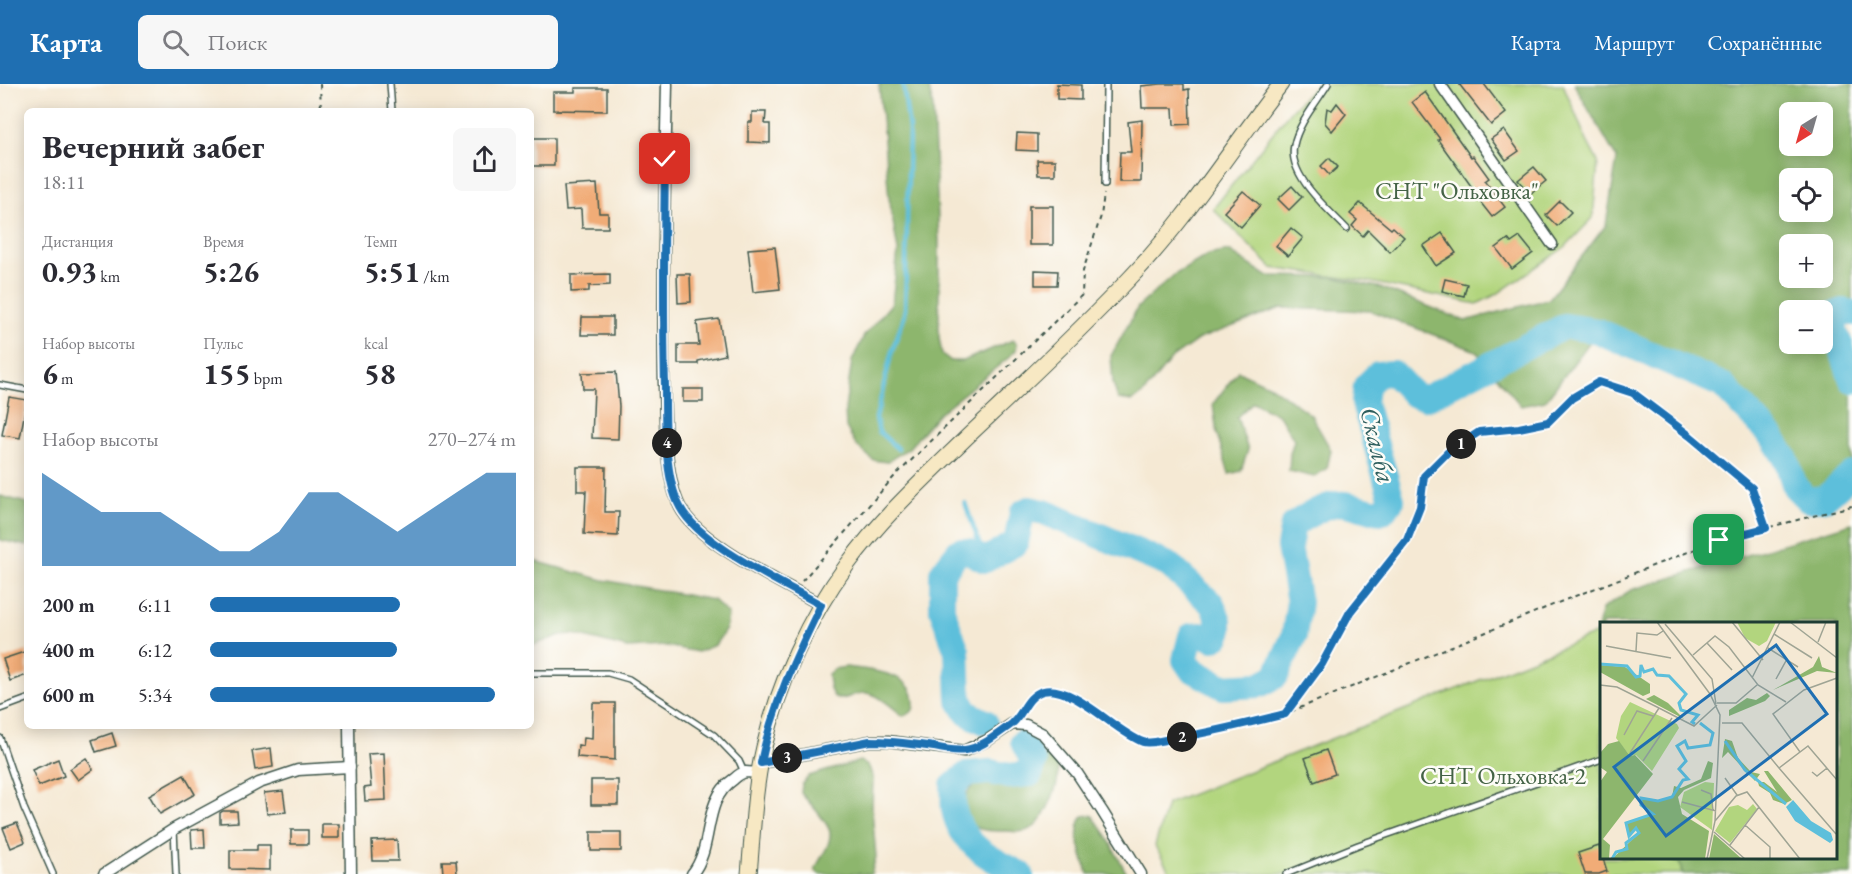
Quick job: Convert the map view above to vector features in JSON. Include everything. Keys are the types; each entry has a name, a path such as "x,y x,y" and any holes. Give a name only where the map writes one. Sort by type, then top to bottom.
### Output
{"street":[{"path":"667,84 663,308 666,431 675,492 680,508 713,541 821,605"},
{"path":"749,874 760,768 776,705 791,666 821,605 847,565 874,531 913,489 1066,343 1132,276 1186,211 1281,84"},
{"path":"1440,84 1552,244"},
{"path":"692,874 705,851 711,814 717,796 724,785 744,772 870,741 888,741 964,751 988,740 1012,724 1026,725 1043,734 1077,773 1141,874"},
{"path":"349,729 351,874"},
{"path":"104,874 174,829 259,783 298,770 350,767"}],"lane":[{"path":"390,84 392,108"},
{"path":"1105,183 1106,84"},
{"path":"1328,84 1301,128 1294,145 1294,159 1300,176 1347,229"},
{"path":"0,385 24,389"},
{"path":"534,673 608,673 629,679 714,735 739,761 744,772"},
{"path":"0,709 24,700"},
{"path":"0,738 24,808 53,874"},
{"path":"1286,874 1358,845 1600,760"},
{"path":"174,829 176,874"}],"path":[{"path":"320,84 321,108"},
{"path":"794,590 893,478 1082,295 1083,271 1101,216 1105,183"},
{"path":"1285,714 1322,664 1350,612 1407,540 1420,507 1424,476 1448,452 1479,432 1548,422 1572,398 1599,382 1633,393 1690,436 1752,488 1766,528"},
{"path":"1012,724 1020,716 1025,705 1034,696 1044,691 1060,692 1071,696 1144,743 1195,735 1285,714 1719,540 1852,506"}],"green space":[{"path":"879,84 928,84 933,107 939,242 939,337 942,354 951,361 963,361 1013,340 1017,344 1016,350 1007,359 938,414 909,448 887,462 873,460 856,445 846,427 845,409 852,361 864,336 892,303 898,251 889,198"},
{"name":"СНТ \"Ольховка\"","path":"1318,84 1563,84 1598,162 1593,218 1565,247 1497,294 1477,304 1366,281 1272,268 1213,209 1291,110"},
{"path":"1574,84 1852,84 1852,313 1843,311 1833,316 1833,300 1779,300 1779,354 1833,354 1833,326 1852,380 1852,474 1825,498 1808,500 1795,487 1786,459 1773,438 1722,385 1598,331 1545,401 1521,406 1476,351 1371,311 1281,308 1199,339 1172,358 1144,393 1132,401 1118,399 1113,383 1111,356 1138,307 1174,275 1208,255 1229,251 1267,276 1332,277 1382,288 1465,321 1549,299 1606,225 1617,159"},
{"path":"1238,371 1272,387 1311,415 1331,450 1327,468 1314,477 1289,471 1294,440 1280,416 1253,402 1237,417 1248,450 1241,471 1229,474 1217,434 1213,404"},
{"path":"0,496 24,502 24,545 0,540"},
{"path":"1852,523 1852,874 1682,874 1680,863 1670,859 1837,859 1837,622 1600,622 1600,644 1598,623 1602,609 1631,590"},
{"path":"534,561 603,580 713,600 728,614 726,629 715,645 698,652 666,646 627,648 573,634 561,635 534,645"},
{"name":"СНТ Ольховка-2","path":"1598,633 1600,644 1600,859 1670,859 1680,863 1682,874 1171,874 1155,846 1167,804"},
{"path":"846,667 878,672 899,679 912,693 914,707 912,711 903,716 884,700 871,694 856,694 843,699 833,696 828,674 834,669"},
{"path":"1049,755 1055,761 1057,768 1057,784 1047,809 1034,827 1021,832 994,831 974,827 965,818 964,799 973,786 990,782 1027,784 1037,778 1041,759"},
{"path":"860,761 869,767 873,778 872,810 876,857 871,874 819,874 815,870 827,848 830,833 822,818 801,793 802,784 809,776"},
{"path":"1092,815 1105,833 1127,874 1088,874 1079,844 1078,829 1083,816"}],"building":[{"path":"1057,84 1081,85 1081,100 1057,99"},
{"path":"1184,84 1184,90 1189,89 1190,124 1174,125 1173,108 1142,108 1141,86"},
{"path":"1459,84 1484,84 1506,113 1491,125"},
{"path":"575,88 607,88 607,111 553,110 553,92 575,92"},
{"path":"1425,92 1471,157 1473,156 1489,178 1485,181 1505,207 1492,217 1438,140 1440,139 1412,102"},
{"path":"1337,103 1346,114 1332,131 1325,123 1327,108 1332,110"},
{"path":"752,112 766,112 765,124 770,124 770,143 748,142 748,122 752,122"},
{"path":"1142,120 1141,182 1119,182 1120,152 1131,152 1128,122"},
{"path":"1504,130 1519,151 1506,160 1491,139"},
{"path":"1017,133 1037,134 1037,151 1016,150"},
{"path":"534,138 554,138 554,166 534,166"},
{"path":"1329,158 1338,167 1329,175 1321,166"},
{"path":"1037,160 1055,160 1055,175 1038,175"},
{"path":"1534,167 1546,181 1530,194 1518,180"},
{"path":"597,184 599,213 608,213 608,228 582,228 581,209 566,210 564,186"},
{"path":"1292,186 1302,197 1289,210 1278,199"},
{"path":"1243,191 1260,205 1241,227 1224,212"},
{"path":"1560,201 1571,212 1557,226 1546,215"},
{"path":"1360,203 1404,237 1390,252 1368,230 1363,236 1352,226 1357,220 1350,214"},
{"path":"1029,206 1053,206 1053,245 1029,245"},
{"path":"1291,228 1303,238 1288,256 1276,246"},
{"path":"1442,233 1456,253 1436,266 1423,246"},
{"path":"1520,237 1533,253 1512,269 1496,248 1508,239 1511,243"},
{"path":"775,247 780,289 753,292 748,249"},
{"path":"1035,270 1058,271 1057,285 1035,285"},
{"path":"610,274 610,285 589,286 589,291 571,292 571,275"},
{"path":"677,274 690,274 691,302 678,303"},
{"path":"1445,279 1467,284 1464,296 1442,291"},
{"path":"582,317 613,317 613,335 581,335"},
{"path":"719,319 725,355 698,361 698,364 678,364 678,345 699,345 697,322"},
{"path":"616,372 619,406 618,439 592,438 594,389 583,389 582,373"},
{"path":"683,389 703,389 703,402 683,402"},
{"path":"9,397 24,400 20,438 2,435"},
{"path":"577,467 606,467 605,512 619,512 618,536 584,534 586,491 577,491"},
{"path":"24,652 24,676 10,681 3,659"},
{"path":"593,703 615,703 615,760 577,757 578,745 583,746 584,738 592,739"},
{"path":"112,733 116,746 96,752 92,740"},
{"path":"271,748 273,767 255,770 252,751"},
{"path":"1326,750 1335,774 1314,782 1305,758"},
{"path":"384,753 386,800 365,801 364,788 371,787 368,754"},
{"path":"86,758 93,769 78,780 70,769"},
{"path":"58,759 64,776 39,786 32,770"},
{"path":"184,775 195,794 160,814 149,795"},
{"path":"591,780 618,780 618,805 591,805"},
{"path":"283,791 286,812 267,814 264,793"},
{"path":"237,811 238,822 220,823 220,813"},
{"path":"17,823 25,842 11,848 3,828"},
{"path":"322,824 339,824 339,838 322,838"},
{"path":"204,829 205,848 192,848 191,830"},
{"path":"291,830 308,830 308,844 291,844"},
{"path":"591,832 621,832 621,851 591,851"},
{"path":"397,840 398,861 373,861 372,841"},
{"path":"257,845 270,845 270,870 230,869 230,850 257,850"},
{"path":"1599,846 1600,859 1603,859 1607,871 1599,874 1585,874 1578,853"},
{"path":"442,861 456,861 457,874 443,874"}],"waterway":[{"path":"898,449 879,432 876,418 892,351 905,314 909,129 903,84"},
{"name":"Скалба","path":"1852,313 1843,311 1830,316 1852,380"},
{"name":"Скалба","path":"985,722 967,713 959,699 957,651 942,610 942,573 959,551 968,551 985,560 1016,543 1022,513 1029,509 1044,512 1169,565 1212,604 1219,621 1219,635 1213,639 1203,635 1191,636 1185,660 1191,669 1223,687 1259,685 1276,676 1294,636 1299,602 1289,547 1293,525 1325,507 1345,504 1382,512 1392,500 1364,403 1366,386 1378,374 1393,373 1414,395 1426,398 1565,326 1598,331 1722,385 1773,438 1786,459 1795,487 1808,500 1825,498 1852,474"},
{"path":"965,503 985,560"},
{"name":"Скалба","path":"1021,874 979,850 963,833 954,810 953,786 967,774 990,772 1009,776 1030,774 1034,763 1023,742"}],"route":[{"path":"665,159 663,308 666,431 670,470 680,508 713,541 821,605 791,666 776,705 761,763 870,741 888,741 964,751 988,740 1012,724 1020,716 1025,705 1034,696 1044,691 1060,692 1071,696 1144,743 1195,735 1285,714 1322,664 1350,612 1407,540 1420,507 1424,476 1448,452 1479,432 1548,422 1572,398 1599,382 1633,393 1690,436 1752,488 1766,528 1719,540"}]}
